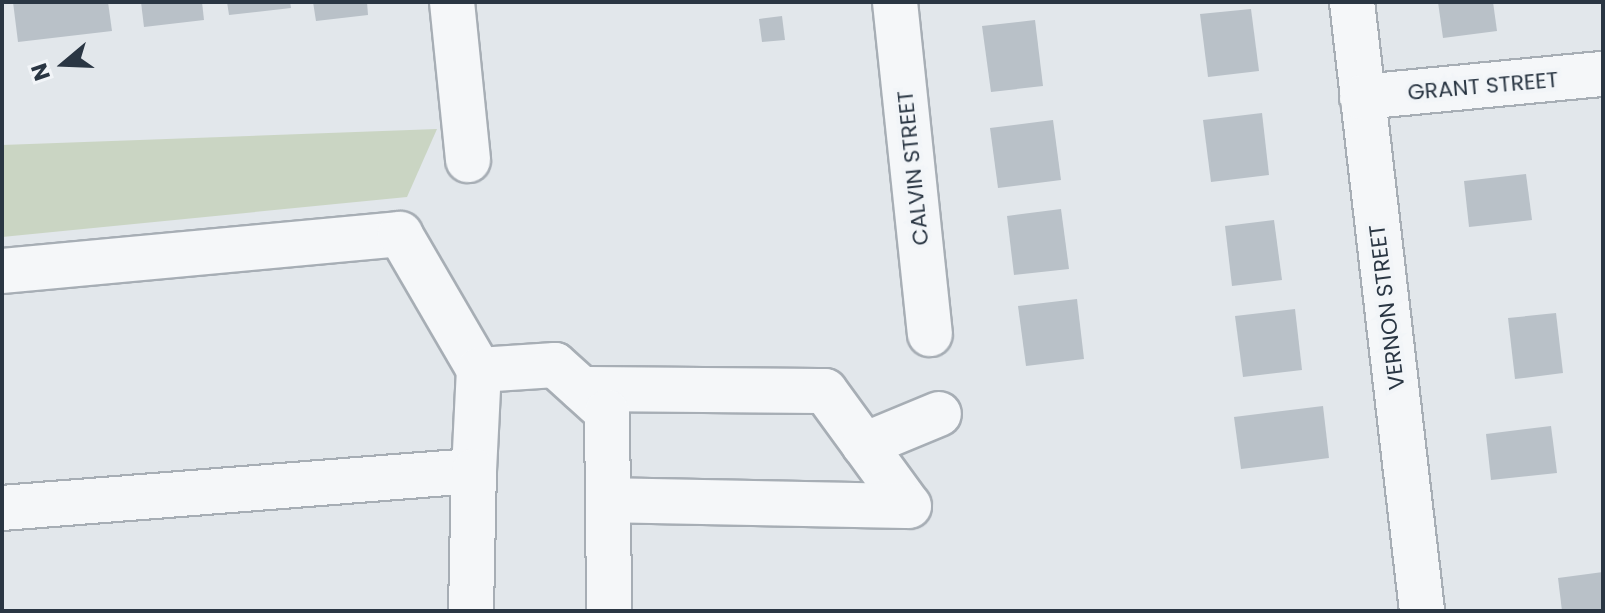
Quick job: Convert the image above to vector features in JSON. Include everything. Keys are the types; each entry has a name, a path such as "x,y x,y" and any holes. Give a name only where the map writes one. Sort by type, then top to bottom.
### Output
{"street":[{"path":"452,2 468,160"},
{"name":"CALVIN STREET","path":"895,2 930,334"},
{"name":"VERNON STREET","path":"1352,2 1422,611"},
{"name":"GRANT STREET","path":"1362,97 1603,74"},
{"path":"2,271 400,234 479,370 471,611"},
{"path":"479,370 555,365 607,412 609,611"},
{"path":"582,389 825,391 909,506 610,500"},
{"path":"864,445 939,414"},
{"path":"2,508 474,471"}],"green space":[{"path":"437,129 407,197 2,237 2,145"}],"building":[{"path":"13,2 108,2 112,31 18,42"},
{"path":"141,2 202,2 204,20 144,27"},
{"path":"227,2 290,2 291,8 229,15"},
{"path":"313,2 367,2 368,15 316,21"},
{"path":"1438,2 1493,2 1497,31 1443,38"},
{"path":"1251,9 1259,71 1208,77 1200,14"},
{"path":"782,16 785,40 762,42 759,19"},
{"path":"1035,20 1043,86 991,92 982,26"},
{"path":"1262,113 1269,175 1211,182 1203,120"},
{"path":"1053,120 1061,180 998,188 990,128"},
{"path":"1526,174 1532,220 1469,227 1464,181"},
{"path":"1061,209 1069,269 1014,275 1007,216"},
{"path":"1274,220 1282,280 1232,286 1225,226"},
{"path":"1077,299 1084,359 1026,366 1018,306"},
{"path":"1295,309 1302,370 1243,377 1235,316"},
{"path":"1556,313 1563,373 1515,379 1508,318"},
{"path":"1323,406 1329,458 1241,469 1234,417"},
{"path":"1551,426 1557,473 1491,480 1486,434"},
{"path":"1603,572 1603,611 1562,611 1558,578"}]}
